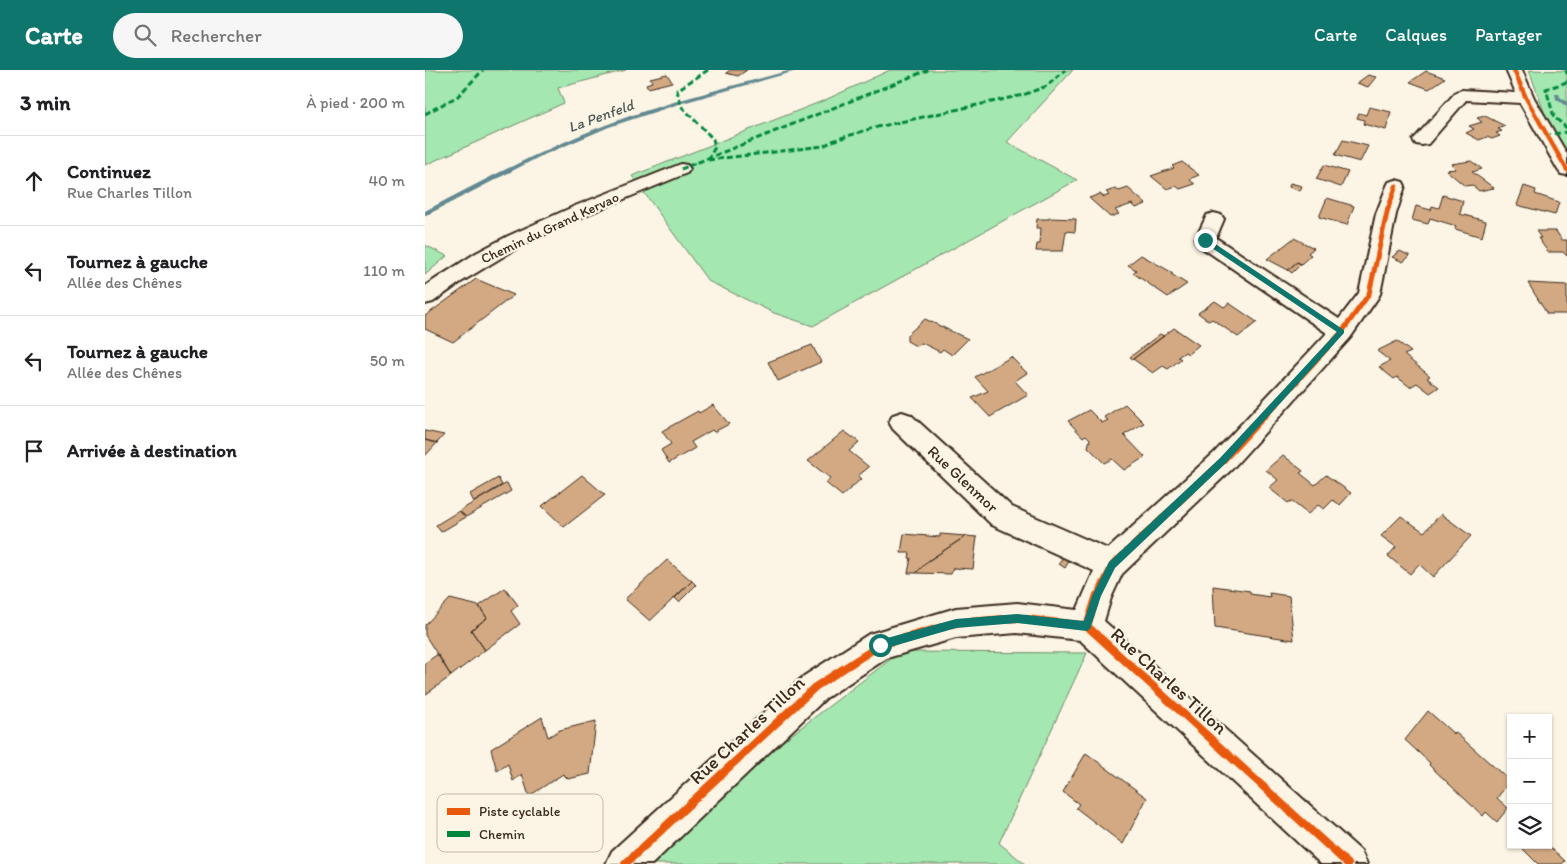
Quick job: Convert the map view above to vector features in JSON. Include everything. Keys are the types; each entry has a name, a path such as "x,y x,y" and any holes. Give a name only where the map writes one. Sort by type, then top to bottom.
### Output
{"street":[{"path":"1513,70 1526,98 1567,170"},
{"path":"1422,140 1462,95 1526,98"},
{"name":"Chemin du Grand Kervao","path":"425,297 483,257 582,211 681,170"},
{"path":"1087,626 1097,596 1112,565 1223,461 1342,332 1369,294 1386,214 1396,186"},
{"path":"1214,219 1205,240 1342,332"},
{"name":"Rue Glenmor","path":"902,422 1002,516 1112,565"},
{"name":"Rue Charles Tillon","path":"625,864 815,687 880,645 956,623 1017,618 1087,626 1348,864"}],"green space":[{"path":"425,70 626,70 558,88 564,103 425,165"},
{"path":"890,70 1073,70 1007,142 1077,180 813,326 774,313 708,281 632,176 825,100"},
{"path":"1529,70 1567,71 1567,154 1547,120"},
{"path":"425,245 447,256 425,275"},
{"path":"900,652 1087,653 999,843 1025,864 647,864 723,787"}],"building":[{"path":"730,70 747,70 738,76 726,73"},
{"path":"1426,71 1445,78 1429,89 1410,82"},
{"path":"667,74 672,82 648,88 646,84 652,82 650,78"},
{"path":"1368,75 1376,77 1368,87 1357,83"},
{"path":"1369,107 1391,112 1386,130 1363,124 1364,120 1357,118 1359,113 1366,115"},
{"path":"1485,116 1505,126 1498,129 1502,131 1496,133 1500,136 1479,140 1466,133 1474,129 1469,126 1482,122 1477,118"},
{"path":"1343,140 1368,146 1360,162 1335,155"},
{"path":"1471,161 1482,169 1472,172 1494,188 1479,191 1472,185 1465,186 1446,170 1456,169 1451,164"},
{"path":"1182,162 1199,175 1190,180 1195,184 1180,189 1176,186 1167,189 1151,176 1174,168 1172,166"},
{"path":"1324,165 1348,172 1341,187 1316,179"},
{"path":"1290,183 1302,186 1300,191 1289,187"},
{"path":"1524,186 1536,190 1535,194 1559,202 1555,215 1517,205"},
{"path":"1128,188 1146,204 1136,208 1132,204 1115,210 1119,214 1110,217 1089,198 1100,194 1104,197 1109,195 1106,192"},
{"path":"1443,195 1463,201 1460,214 1486,221 1482,237 1455,229 1456,226 1430,218 1428,224 1412,220 1416,206 1431,210 1432,206 1439,208"},
{"path":"1327,198 1354,206 1347,225 1319,217"},
{"path":"1037,219 1076,219 1075,232 1066,231 1063,251 1036,251 1037,244 1040,244 1041,228 1036,228"},
{"path":"1536,231 1556,231 1562,240 1567,240 1567,256 1563,252 1548,252 1538,238 1541,238"},
{"path":"1294,238 1314,248 1308,253 1311,255 1301,264 1297,262 1288,270 1267,259"},
{"path":"1400,251 1410,256 1403,262 1392,257"},
{"path":"1141,255 1173,273 1171,274 1187,284 1168,297 1133,273 1136,270 1128,265"},
{"path":"1297,262 1301,264 1292,273 1288,270"},
{"path":"476,279 514,295 453,342 425,329 425,316"},
{"path":"1528,283 1567,285 1567,314 1547,314"},
{"path":"1215,301 1224,307 1229,303 1257,322 1238,337 1212,319 1209,321 1198,313"},
{"path":"925,319 968,339 952,355 943,349 940,352 922,343 916,346 907,341 907,335"},
{"path":"1174,328 1199,345 1188,354 1185,352 1178,357 1181,359 1168,369 1163,366 1153,373 1133,359"},
{"path":"1160,334 1164,336 1133,359 1130,357"},
{"path":"1397,341 1411,352 1404,355 1430,376 1427,378 1439,387 1430,393 1417,383 1410,387 1397,377 1394,379 1379,367 1390,361 1377,351"},
{"path":"812,345 821,362 778,381 768,362"},
{"path":"1011,357 1027,373 1015,381 1028,395 990,417 972,398 988,391 975,377"},
{"path":"1125,404 1144,423 1124,435 1145,457 1124,470 1112,459 1104,463 1088,447 1090,439 1086,435 1083,437 1068,421 1089,410 1102,423 1108,420 1104,417"},
{"path":"713,405 729,424 714,432 712,430 691,442 695,448 669,463 661,450 671,444 662,431"},
{"path":"425,431 444,435 437,443 425,440"},
{"path":"844,431 859,442 849,451 869,467 858,476 861,479 842,496 826,483 830,478 808,461"},
{"path":"425,440 437,443 425,456"},
{"path":"1283,455 1303,471 1300,473 1315,485 1326,475 1351,493 1340,505 1333,500 1324,509 1318,505 1308,514 1291,501 1288,503 1269,488 1278,480 1266,470"},
{"path":"582,475 605,495 564,527 542,506"},
{"path":"498,478 502,485 474,502 470,494"},
{"path":"507,483 511,491 466,517 459,511"},
{"path":"459,511 466,517 441,532 436,525"},
{"path":"1441,514 1471,536 1433,577 1419,564 1410,574 1388,556 1396,547 1381,536 1401,516 1424,532"},
{"path":"904,534 940,537 940,534 966,536 928,561 916,573 908,573 910,553 901,553"},
{"path":"966,536 977,537 973,569 953,568 951,574 916,573 928,561"},
{"path":"1063,556 1070,559 1065,568 1059,564"},
{"path":"667,560 692,581 650,621 625,599"},
{"path":"692,581 696,585 679,602 675,598"},
{"path":"1213,586 1250,591 1250,594 1270,597 1269,593 1289,596 1294,640 1215,628"},
{"path":"505,588 518,605 511,611 520,624 485,650 471,630 487,618 479,606"},
{"path":"450,599 479,606 487,618 471,630 485,650 451,676 425,635 425,625"},
{"path":"438,654 451,676 425,695 425,663"},
{"path":"1428,711 1454,734 1455,732 1507,778 1507,785 1497,798 1507,809 1497,822 1486,812 1483,816 1405,740"},
{"path":"542,717 548,737 560,730 596,721 590,774 568,779 563,774 532,794 528,794 522,774 513,781 508,764 497,771 491,749"},
{"path":"1086,753 1147,798 1123,844 1076,808 1079,804 1063,792"},
{"path":"1523,849 1552,849 1565,861 1562,864 1538,864"}],"waterway":[{"name":"La Penfeld","path":"425,214 537,156 630,117 677,102 797,70"},
{"path":"1557,95 1567,105"}],"marked path":[{"path":"425,114 458,96 483,70"},
{"path":"708,70 677,90 681,106 713,139 715,147 708,160"},
{"path":"681,169 928,70"},
{"path":"708,160 823,146 835,140 873,128 1023,95 1047,86 1065,70"},
{"path":"1566,70 1567,74"},
{"path":"1567,82 1546,89 1554,117 1567,128"},
{"path":"1545,135 1567,132"}],"cycle path":[{"path":"1514,70 1526,98 1567,170"},
{"path":"1087,626 1097,595 1112,565 1223,461 1342,332 1369,294 1386,214 1396,186"},
{"path":"625,864 815,687 880,645 956,623 1017,618 1087,626 1348,864"}],"route":[{"path":"880,645 956,623 1017,618 1087,626 1097,596 1112,565 1223,461 1342,332 1205,240"}]}
